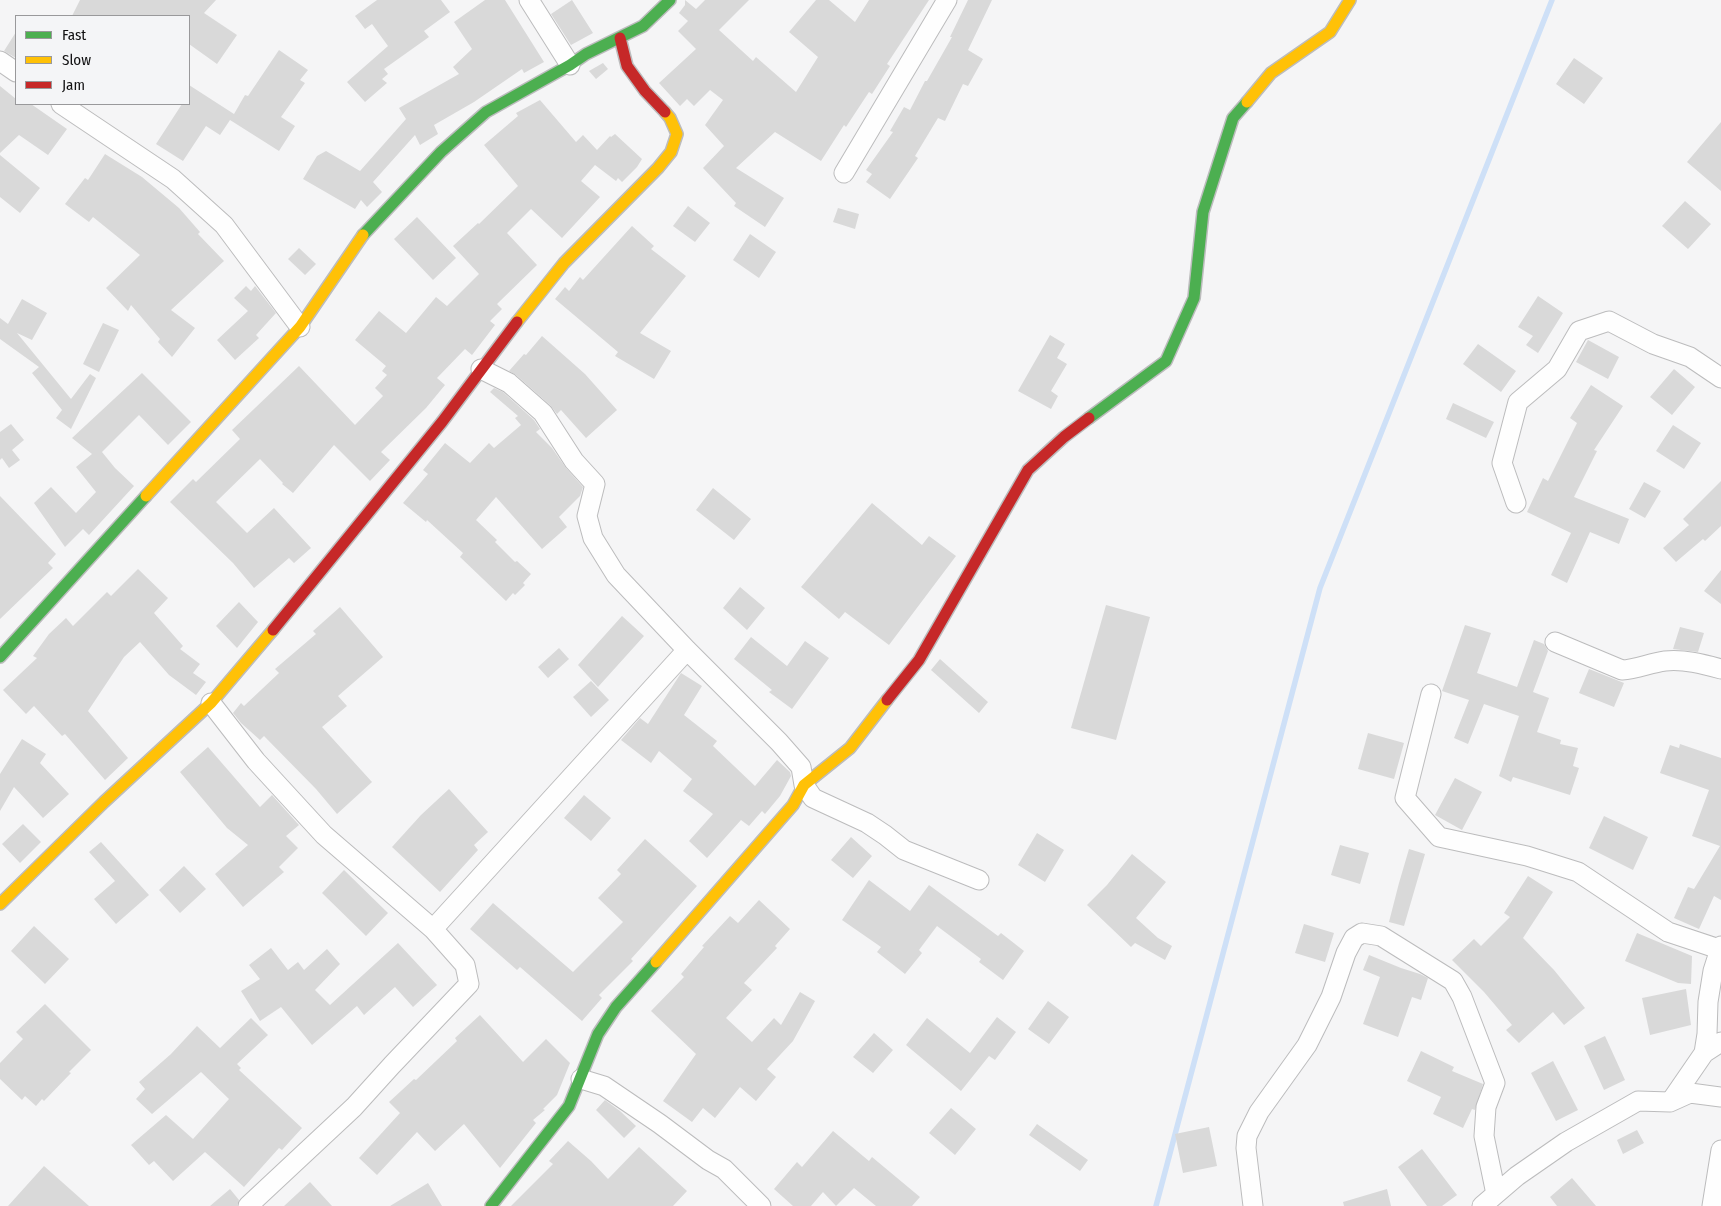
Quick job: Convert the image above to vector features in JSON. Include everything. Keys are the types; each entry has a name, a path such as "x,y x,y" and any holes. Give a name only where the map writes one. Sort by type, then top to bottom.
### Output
{"street":[{"path":"529,0 570,65"},
{"path":"0,657 300,327 366,231 441,152 486,112 586,54 643,26 670,0"},
{"path":"844,173 947,0"},
{"path":"491,1206 569,1106 598,1034 616,1007 793,805 804,785 850,748 918,660 1028,470 1064,437 1166,360 1194,298 1203,212 1233,118 1271,73 1330,32 1350,0"},
{"path":"0,904 104,802 211,703 442,422 564,263 658,168 671,152 678,134 670,118 645,91 627,66 620,38"},
{"path":"0,61 15,71"},
{"path":"62,105 173,179 224,224 300,327"},
{"path":"1516,503 1502,463 1518,402 1557,369 1579,330 1609,321 1653,344 1690,356 1721,378"},
{"path":"481,369 509,383 543,413 574,461 595,484 587,516 593,538 616,575 687,650 780,742 801,767 804,785 812,798 867,823 904,850 979,880"},
{"path":"1555,642 1622,670 1663,661 1680,660 1721,668"},
{"path":"433,929 687,650"},
{"path":"1431,694 1405,798 1439,837 1527,856 1578,872 1668,932 1720,948 1709,994 1704,1053"},
{"path":"211,703 256,761 324,835 433,929 464,965 469,984 392,1064 354,1107 248,1206"},
{"path":"1253,1206 1246,1148 1247,1136 1260,1112 1307,1045 1331,997 1346,953 1354,938 1362,933 1381,936 1453,982 1462,997 1495,1083 1486,1107 1484,1136 1489,1200"},
{"path":"1670,1102 1704,1053 1721,1042"},
{"path":"581,1079 604,1086 660,1124 708,1160 724,1169 761,1206"},
{"path":"1489,1200 1517,1176 1566,1142 1638,1101 1670,1102 1690,1093 1721,1097"},
{"path":"1712,1206 1721,1150"}],"building":[{"path":"80,0 216,0 204,13 237,35 217,64 190,45 190,15 72,15"},
{"path":"377,0 441,0 450,12 424,31 429,37 384,69 388,74 382,79 387,83 365,102 347,82 388,46 372,24 365,29 355,16"},
{"path":"485,0 505,0 544,62 524,73 522,69 474,102 434,125 438,134 420,145 415,135 373,182 382,192 367,207 361,200 355,209 303,179 317,156 326,151 360,171 406,119 399,108 459,74 453,67 472,49 454,22"},
{"path":"572,0 593,33 571,45 551,14"},
{"path":"685,0 696,9 705,0 749,0 719,30 753,61 756,57 796,92 818,57 789,32 816,0 829,0 855,22 869,0 929,0 887,64 890,66 872,94 869,92 846,127 844,125 821,161 775,132 736,168 784,198 765,227 734,206 736,203 703,168 724,146 705,125 723,100 710,90 694,106 687,99 680,106 659,83 696,49 678,31 688,21 679,13 685,5"},
{"path":"968,0 992,0 968,50 983,59 968,86 963,84 945,121 938,118 915,156 918,158 890,199 866,182 872,174 866,170 893,132 890,131 904,107 910,110 952,37 950,37"},
{"path":"15,34 15,57 4,51"},
{"path":"279,50 308,70 300,80 305,83 281,117 295,126 279,151 230,120 220,135 206,126 183,161 156,144 181,105 190,105 190,86 234,114 245,95 248,96"},
{"path":"1574,58 1603,78 1584,104 1556,84"},
{"path":"603,63 608,69 596,79 589,71"},
{"path":"0,86 15,98 15,105 32,105 67,129 48,155 19,135 0,153"},
{"path":"540,100 576,142 583,135 597,150 610,136 615,134 642,159 622,182 618,178 616,181 595,165 581,181 600,197 562,238 531,209 507,233 537,265 497,304 502,309 490,321 495,325 472,355 465,349 437,378 445,385 426,408 381,452 390,460 370,481 334,445 293,493 282,484 260,459 216,502 247,533 274,508 311,548 294,563 289,558 254,588 233,563 170,502 193,479 196,482 240,439 232,430 299,366 355,425 383,396 375,388 387,375 382,371 386,366 355,340 379,311 406,333 436,297 447,306 479,274 453,246 518,186 484,145 518,116 516,113"},
{"path":"1721,122 1721,191 1687,162"},
{"path":"105,154 142,177 179,208 200,232 198,234 224,261 171,310 195,328 172,357 158,342 160,339 131,305 128,311 106,288 140,255 93,217 89,222 65,204 85,178 88,180"},
{"path":"0,155 40,188 20,213 0,197"},
{"path":"1685,201 1711,224 1688,249 1662,226"},
{"path":"688,206 710,223 695,242 673,226"},
{"path":"838,208 859,214 855,229 833,222"},
{"path":"417,217 456,258 433,280 394,239"},
{"path":"632,226 654,246 651,249 686,276 640,333 671,351 654,379 615,356 618,352 555,299 565,287 569,291 580,277 583,280"},
{"path":"750,234 776,252 759,278 733,260"},
{"path":"299,248 316,264 305,275 288,259"},
{"path":"246,286 251,291 255,286 276,313 256,335 259,338 235,360 217,340 248,311 234,298"},
{"path":"1538,296 1563,313 1538,353 1526,345 1533,336 1518,327"},
{"path":"22,299 47,313 32,340 17,333 71,399 90,374 96,378 71,429 56,418 62,410 32,373 39,367 0,339 0,318 8,324"},
{"path":"103,323 119,330 99,372 83,364"},
{"path":"1050,335 1065,344 1057,358 1067,364 1051,391 1058,396 1051,409 1018,391"},
{"path":"542,336 585,374 617,410 586,438 561,410 557,414 550,405 509,371"},
{"path":"1588,340 1619,357 1608,379 1576,362"},
{"path":"1478,344 1516,371 1501,392 1463,364"},
{"path":"1674,369 1695,387 1672,415 1650,397"},
{"path":"142,373 191,422 168,445 139,415 102,452 134,486 89,535 83,529 65,547 34,503 51,487 76,513 96,492 76,467 92,454 72,438"},
{"path":"1591,385 1623,406 1594,450 1597,451 1574,497 1629,519 1619,544 1590,532 1567,583 1551,575 1571,533 1527,512 1543,478 1548,481 1577,423 1570,418"},
{"path":"494,388 503,392 534,420 540,429 536,432 552,448 583,487 580,496 559,517 567,527 542,549 496,497 476,520 497,540 495,542 515,562 517,561 531,574 523,583 525,585 515,595 513,593 506,601 460,557 463,553 427,520 426,522 403,503 428,474 423,470 445,443 470,463 489,443 494,448 521,425 515,418 518,416 490,392"},
{"path":"1453,403 1494,422 1486,438 1446,419"},
{"path":"11,424 24,440 12,450 20,460 9,468 2,458 0,460 0,432"},
{"path":"1673,425 1701,443 1684,469 1656,451"},
{"path":"1721,481 1721,526 1705,541 1703,539 1676,562 1663,548 1689,525 1683,519"},
{"path":"1644,482 1661,491 1645,518 1629,509"},
{"path":"713,488 751,519 734,540 696,510"},
{"path":"0,496 56,554 48,563 53,568 0,619"},
{"path":"872,503 922,545 929,536 956,556 889,645 845,612 839,619 801,587"},
{"path":"138,569 168,598 154,613 183,646 180,649 200,664 193,673 206,682 196,695 169,675 140,642 124,657 88,711 128,758 105,780 65,734 62,736 34,706 26,714 3,690 37,658 33,656 49,634 66,618 73,626 107,592 111,596"},
{"path":"1721,570 1721,604 1704,591"},
{"path":"740,587 765,608 747,630 723,608"},
{"path":"239,602 258,622 237,648 216,626"},
{"path":"1106,605 1150,617 1116,740 1071,728"},
{"path":"340,607 383,657 338,696 347,706 322,727 372,782 337,814 316,789 264,736 260,740 233,713 241,703 244,706 279,673 275,669 316,634 313,631"},
{"path":"622,616 644,636 598,687 578,665"},
{"path":"1465,625 1491,633 1477,673 1517,687 1534,640 1544,644 1548,651 1533,692 1549,698 1537,732 1561,740 1560,744 1578,748 1573,766 1579,768 1570,795 1513,777 1511,782 1499,776 1519,716 1484,704 1468,744 1454,738 1469,700 1442,691"},
{"path":"1680,627 1704,633 1698,652 1673,649"},
{"path":"751,637 787,666 805,641 829,658 792,709 769,692 772,690 734,659"},
{"path":"559,648 569,659 548,678 538,667"},
{"path":"940,659 988,702 979,713 931,670"},
{"path":"1589,669 1624,683 1614,707 1579,693"},
{"path":"681,673 702,686 684,715 717,741 713,746 755,786 777,760 790,772 791,776 780,796 765,814 762,811 749,826 741,820 707,858 689,841 713,814 683,791 692,779 659,751 651,763 621,740 640,718 648,724"},
{"path":"591,681 609,700 591,717 573,697"},
{"path":"1368,733 1404,743 1394,779 1358,769"},
{"path":"22,739 46,754 40,763 69,794 43,818 14,787 0,811 0,774"},
{"path":"1680,744 1721,758 1721,900 1714,896 1699,929 1674,918 1688,887 1694,889 1720,846 1692,836 1709,790 1660,773 1670,745 1679,748"},
{"path":"208,747 260,807 272,795 299,825 286,836 298,848 279,867 284,872 243,907 215,874 248,845 227,828 180,772"},
{"path":"1455,778 1482,792 1462,830 1435,815"},
{"path":"449,789 488,832 474,845 478,850 440,892 392,847 421,815"},
{"path":"584,795 611,818 591,841 564,818"},
{"path":"1604,816 1648,837 1633,870 1589,848"},
{"path":"23,824 41,842 20,863 2,844"},
{"path":"1037,833 1064,850 1045,882 1018,865"},
{"path":"851,837 872,856 853,878 831,860"},
{"path":"645,839 697,886 631,959 633,961 599,995 602,998 582,1021 520,967 517,970 470,929 493,903 573,972 623,922 598,898 621,874 617,870"},
{"path":"101,842 149,895 116,924 94,899 115,881 89,852"},
{"path":"1340,845 1369,853 1360,884 1331,875"},
{"path":"1409,849 1425,854 1404,926 1389,922"},
{"path":"1132,854 1166,882 1136,918 1158,938 1172,946 1165,960 1135,943 1131,947 1087,905 1107,885"},
{"path":"184,866 206,889 180,913 159,890"},
{"path":"344,870 388,913 366,936 322,893"},
{"path":"1528,876 1553,892 1523,938 1554,970 1585,1008 1564,1025 1553,1012 1519,1043 1506,1030 1512,1025 1484,992 1452,960 1474,939 1481,946 1510,917 1504,913"},
{"path":"869,880 910,911 929,885 998,936 1001,933 1024,951 1003,980 979,962 981,959 937,926 919,950 922,953 905,974 877,952 881,947 842,920"},
{"path":"759,900 790,929 775,946 777,948 744,983 752,990 726,1018 752,1042 774,1018 781,1025 800,992 815,1001 793,1041 767,1069 776,1077 756,1101 740,1087 715,1118 703,1108 692,1122 663,1101 696,1054 651,1011 684,977 681,974 704,947 702,946 730,916 738,923"},
{"path":"1304,924 1334,933 1325,962 1295,953"},
{"path":"34,926 69,959 45,984 11,951"},
{"path":"1637,933 1692,956 1691,984 1678,983 1625,961"},
{"path":"398,943 437,985 413,1007 395,987 364,1015 357,1006 312,1045 281,1007 260,1021 241,991 260,979 249,965 271,948 288,970 298,962 304,970 327,949 340,964 315,990 330,1005"},
{"path":"1369,955 1428,978 1421,1000 1412,997 1398,1037 1363,1024 1380,977 1363,970"},
{"path":"1686,989 1691,1025 1650,1035 1642,998"},
{"path":"1048,1001 1069,1017 1049,1044 1028,1029"},
{"path":"45,1004 91,1050 44,1101 42,1099 36,1106 25,1096 22,1100 0,1079 0,1063 23,1039 16,1032"},
{"path":"480,1015 523,1062 546,1039 570,1063 557,1095 543,1109 545,1110 533,1120 536,1123 500,1168 464,1124 435,1151 417,1132 377,1175 359,1158 400,1113 389,1102 414,1079 416,1080 457,1041 455,1038"},
{"path":"997,1017 1016,1032 995,1060 989,1056 961,1091 906,1045 927,1018 970,1053"},
{"path":"251,1018 268,1035 237,1064 241,1068 239,1070 302,1128 282,1150 279,1148 244,1187 205,1152 173,1181 154,1161 149,1165 131,1145 166,1115 193,1139 229,1099 201,1072 152,1114 136,1099 145,1089 139,1082 171,1054 197,1026 220,1048"},
{"path":"874,1033 893,1050 873,1073 853,1057"},
{"path":"1605,1036 1625,1080 1604,1090 1584,1046"},
{"path":"1421,1051 1454,1067 1452,1071 1483,1084 1475,1110 1472,1109 1463,1128 1433,1114 1441,1097 1407,1081"},
{"path":"1553,1061 1578,1110 1556,1121 1531,1073"},
{"path":"605,1100 636,1126 624,1138 596,1110"},
{"path":"951,1108 976,1129 955,1155 929,1133"},
{"path":"1037,1124 1088,1160 1080,1171 1029,1135"},
{"path":"1209,1127 1217,1166 1183,1173 1175,1134"},
{"path":"1637,1130 1644,1143 1623,1154 1617,1140"},
{"path":"833,1131 869,1161 872,1157 920,1197 912,1206 876,1206 854,1188 836,1206 823,1192 811,1206 793,1206 774,1189 797,1162 802,1167"},
{"path":"568,1141 608,1179 639,1147 687,1191 673,1206 511,1206 553,1164 549,1161"},
{"path":"1422,1149 1457,1195 1442,1206 1427,1206 1398,1167"},
{"path":"44,1166 89,1206 8,1206"},
{"path":"1572,1178 1596,1206 1557,1206 1550,1197"},
{"path":"310,1182 332,1206 284,1206"},
{"path":"428,1183 442,1206 390,1206"},
{"path":"230,1189 239,1200 237,1206 210,1206"},
{"path":"1387,1189 1391,1206 1344,1206 1343,1202"}],"waterway":[{"path":"1156,1206 1320,588 1552,0"}],"traffic: fast":[{"path":"363,235 441,152 486,112 586,54 643,26 670,0"},
{"path":"1089,418 1166,361 1194,298 1203,212 1233,118 1247,102"},
{"path":"0,657 146,496"},
{"path":"491,1206 569,1106 598,1034 616,1007 656,962"}],"traffic: slow":[{"path":"1247,102 1271,73 1330,32 1350,0"},
{"path":"517,322 564,263 658,168 671,152 677,134 670,118 665,112"},
{"path":"146,496 300,327 363,235"},
{"path":"0,904 104,802 211,703 273,630"},
{"path":"656,962 793,805 804,785 850,748 887,700"}],"traffic: jam":[{"path":"620,38 627,66 645,91 665,112"},
{"path":"273,630 442,422 517,322"},
{"path":"887,700 919,660 1028,470 1064,437 1089,418"}]}
